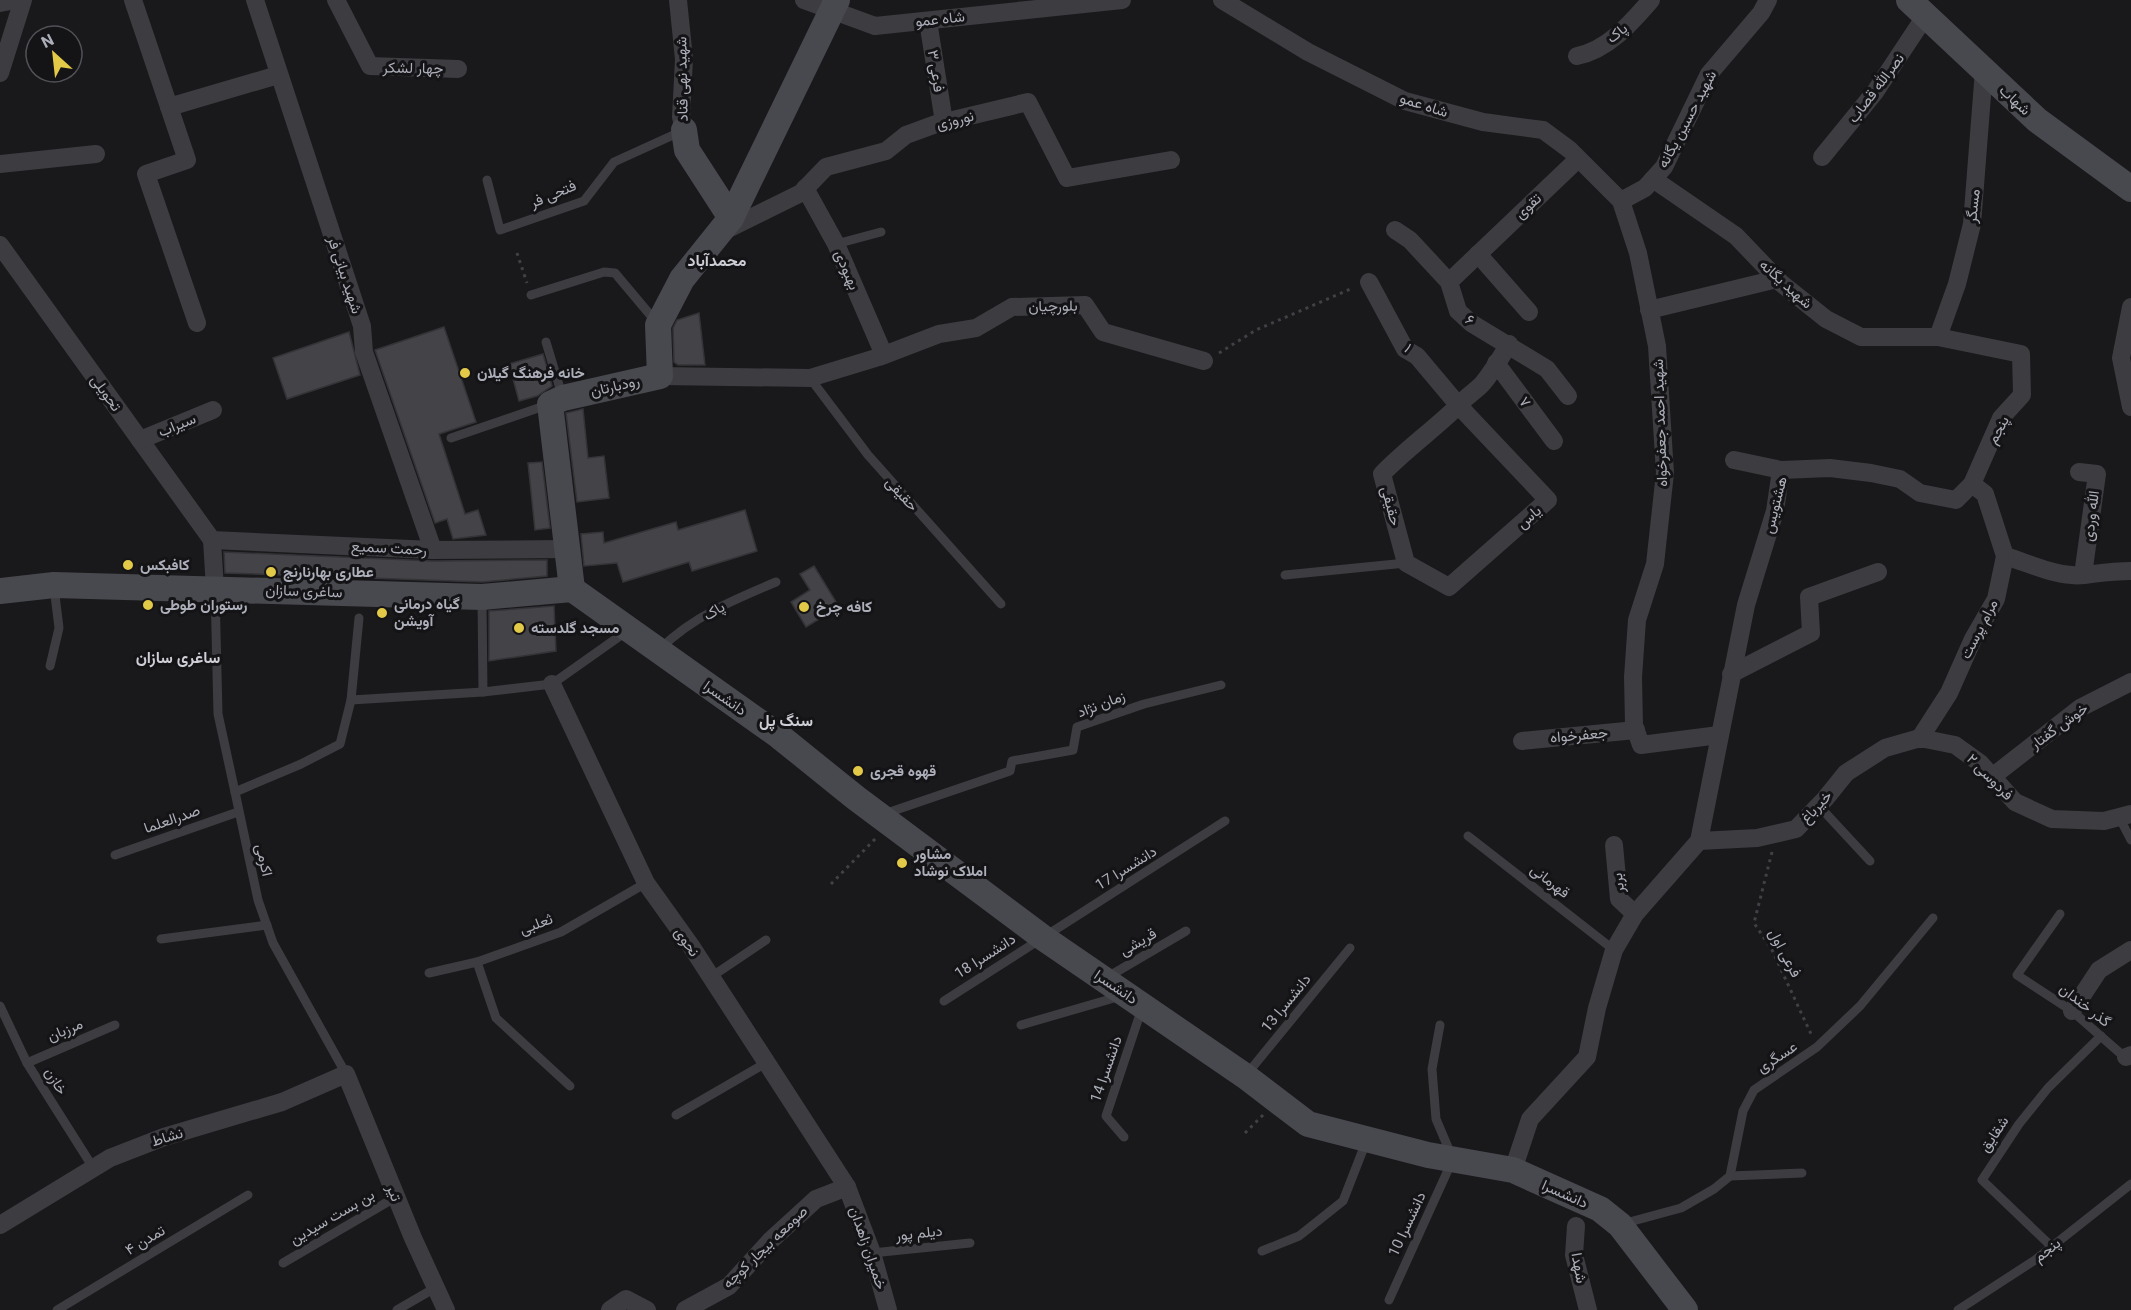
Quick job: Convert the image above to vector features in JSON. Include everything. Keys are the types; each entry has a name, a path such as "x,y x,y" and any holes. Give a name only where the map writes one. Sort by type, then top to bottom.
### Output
{"street":[{"path":"0,3 16,0"},
{"path":"0,74 23,0"},
{"path":"133,0 187,160 146,174 197,323"},
{"name":"شهید بیانی فر","path":"255,0 362,326 364,352 433,550"},
{"name":"چهار لشکر","path":"336,0 370,66 458,69"},
{"name":"شهید نهی قناد","path":"678,0 684,59 681,117 687,150 726,225"},
{"name":"شاه عمو","path":"804,0 835,5 875,26 1122,0"},
{"name":"شاه عمو","path":"1222,0 1308,52 1405,101 1483,122 1543,130 1578,159 1621,201"},
{"name":"پاک","path":"1577,56 1591,53 1624,30 1651,0"},
{"name":"شهید حسین یگانه","path":"1621,201 1645,188 1664,167 1709,74 1761,13 1768,0"},
{"name":"رودبارتان","path":"556,401 660,376 658,325 682,279 726,225 835,5"},
{"name":"شهاب","path":"1917,8 2037,120 2131,189"},
{"name":"نصرالله قصاب","path":"1822,157 1875,92 1917,8"},
{"name":"فرعی ۳","path":"928,21 944,122"},
{"name":"مسگر","path":"1938,337 1957,284 1972,224 1984,70"},
{"path":"169,107 278,75"},
{"name":"نوروزی","path":"726,225 801,193 826,167 886,151 906,135 944,122 1028,102 1067,178 1171,160"},
{"path":"0,164 96,154"},
{"name":"تقوی","path":"1449,282 1578,159"},
{"name":"شهید یگانه","path":"1653,178 1736,236 1777,279 1826,319 1861,337 1938,337"},
{"name":"بهبودی","path":"805,188 836,244 884,356"},
{"name":"شهید احمد جعفرخواه","path":"1621,201 1638,253 1657,346 1665,473 1655,564 1637,620 1633,677 1636,730"},
{"path":"1395,230 1410,240 1449,282"},
{"name":"تحویلی","path":"0,245 212,540"},
{"path":"1478,254 1529,312"},
{"path":"1649,310 1777,279"},
{"name":"۱","path":"1369,282 1405,349 1417,356 1459,406"},
{"name":"۶","path":"1449,282 1458,311 1471,322 1547,369 1568,396"},
{"name":"بلورچیان","path":"660,376 810,378 884,356 939,334 976,328 1012,307 1085,305 1103,332 1204,361"},
{"path":"2131,308 2121,358 2131,407"},
{"name":"پنجم","path":"1938,337 2021,354 2022,395 2001,418 1972,484"},
{"name":"حقیقی","path":"1406,563 1383,474 1482,384 1509,344"},
{"name":"۷","path":"1496,363 1554,441"},
{"path":"556,401 572,589"},
{"name":"یاس","path":"1406,563 1449,587 1548,500 1459,406"},
{"name":"سیراب","path":"140,440 213,410"},
{"path":"1734,460 1781,470"},
{"name":"هشتویس","path":"1698,841 1746,605 1775,511 1781,470 1830,468 1871,473 1900,480 1920,493 1956,500 1972,484"},
{"name":"الله وردی","path":"2079,472 2097,474 2083,575"},
{"name":"مرام پرست","path":"1920,738 1949,693 1973,639 1996,599 2005,556 1985,494 1972,484"},
{"path":"212,540 215,589"},
{"name":"رحمت سمیع","path":"212,540 433,550 567,549"},
{"path":"2005,556 2053,571 2083,575 2098,571 2131,571"},
{"path":"1731,674 1811,633 1809,597 1878,572"},
{"name":"ساغری سازان","path":"0,591 54,585 482,597 572,589"},
{"name":"دانشسرا","path":"572,589 779,736 885,820 1042,937 1245,1076 1308,1124 1453,1160 1513,1170 1600,1209 1620,1225 1685,1310"},
{"name":"خوش گفتار","path":"1992,777 2080,708 2131,682"},
{"name":"نحوی","path":"552,684 646,883 711,977 847,1187"},
{"path":"1636,730 1641,745 1719,735"},
{"name":"جعفرخواه","path":"1522,741 1636,730"},
{"name":"فردوسی ۲","path":"1920,738 1955,745 1980,764 2015,802 2052,819 2104,820 2125,816"},
{"name":"خیرباغ","path":"1698,841 1757,838 1796,829 1819,806 1846,773 1886,748 1920,738"},
{"path":"1513,1170 1530,1119 1587,1057 1597,1008 1614,950 1635,914 1698,841"},
{"name":"بربر","path":"1614,845 1619,899 1635,914"},
{"path":"2072,1011 2099,969 2131,950"},
{"name":"نشاط","path":"0,1225 110,1158 164,1137 216,1124 282,1102 346,1074"},
{"name":"تیر","path":"346,1074 396,1197 446,1310"},
{"name":"خمیران زاهدان","path":"847,1187 872,1253 888,1310"},
{"name":"صومعه بیجار کوچه","path":"685,1310 729,1286 770,1241 816,1199 847,1187"},
{"name":"شهدا","path":"1576,1226 1574,1255 1588,1310"},
{"path":"610,1310 626,1299 647,1310"}],"lane":[{"name":"فتحی فر","path":"487,180 500,230 584,201 614,162 684,130"},
{"path":"836,244 881,232"},
{"path":"531,295 604,272 615,273 658,325"},
{"path":"451,438 556,401 546,342"},
{"name":"حقیقی","path":"810,378 868,455 1001,604"},
{"path":"1285,575 1406,563"},
{"name":"پاک","path":"658,650 673,636 729,602 776,582"},
{"path":"50,666 59,628 54,585"},
{"name":"اکرمی","path":"215,589 218,714 258,900 273,943 346,1074"},
{"path":"482,597 483,692"},
{"path":"235,792 301,764 340,744 351,700 358,618"},
{"path":"351,700 483,692 552,684 629,629"},
{"name":"زمان نژاد","path":"885,820 1010,771 1012,761 1073,750 1077,727 1144,704 1221,685"},
{"path":"1819,806 1870,861"},
{"name":"صدرالعلما","path":"115,855 238,812"},
{"path":"2125,816 2131,840"},
{"name":"دانشسرا 17","path":"1042,937 1152,870 1225,821"},
{"name":"قهرمانی","path":"1468,836 1614,950"},
{"name":"ثعلبی","path":"429,973 477,962 561,932 646,883"},
{"name":"گذر خندان","path":"2060,914 2017,975 2072,1011 2129,1059"},
{"name":"عسگری","path":"1730,1176 1743,1111 1754,1090 1817,1047 1860,1006 1933,918"},
{"path":"160,939 267,925"},
{"name":"قریشی","path":"1104,979 1186,931"},
{"name":"دانشسرا 18","path":"944,1001 1042,937"},
{"path":"711,977 766,940"},
{"name":"دانشسرا 13","path":"1245,1076 1350,948"},
{"path":"477,962 496,1018 570,1086"},
{"path":"1021,1025 1135,1000"},
{"name":"دانشسرا 14","path":"1124,1137 1106,1116 1135,1000"},
{"name":"خازن","path":"0,1006 27,1063 94,1168"},
{"path":"1440,1024 1432,1069 1436,1119 1453,1160"},
{"name":"مرزبان","path":"27,1063 115,1025"},
{"name":"شقایق","path":"2052,1247 1982,1180 2034,1106 2101,1036"},
{"path":"676,1115 766,1063"},
{"path":"1262,1251 1299,1236 1343,1201 1367,1139"},
{"name":"دانشسرا 10","path":"1389,1300 1453,1160"},
{"path":"1620,1225 1680,1208 1714,1189 1730,1176 1802,1173"},
{"name":"پنجم","path":"1958,1310 2052,1247 2131,1184"},
{"name":"تمدن ۴","path":"57,1310 248,1195"},
{"name":"بن بست سیدین","path":"283,1263 396,1197"},
{"name":"دیلم پور","path":"872,1253 969,1243"},
{"path":"397,1310 435,1288"}],"path":[{"path":"517,253 531,295"},
{"path":"1204,361 1256,330 1369,282"},
{"path":"831,884 885,820"},
{"name":"فرعی اول","path":"1777,833 1755,923 1772,950 1817,1047"}],"building":[{"path":"699,313 705,365 678,365 674,362 673,328 677,320"},
{"path":"444,327 476,422 439,434 465,514 478,510 486,535 453,539 447,519 435,523 375,350"},
{"path":"349,332 360,375 287,399 273,358"},
{"path":"543,354 552,386 537,396 519,401 509,364"},
{"path":"583,409 588,458 604,456 609,498 577,502 566,413"},
{"path":"542,462 550,528 535,530 528,463"},
{"path":"745,510 757,551 692,571 689,562 623,582 617,563 584,566 581,534 603,532 604,543 676,522 678,530"},
{"path":"224,552 433,561 547,560 547,576 482,582 225,573"},
{"path":"814,566 839,607 806,627 791,602 810,590 800,574"},
{"name":"مسجد گلدسته","path":"554,606 556,651 489,661 489,611"}],"place":[{"name":"خانه فرهنگ گیلان","path":"465,373"},
{"name":"کافبکس","path":"128,565"},
{"name":"عطاری بهارنارنج","path":"271,572"},
{"name":"رستوران طوطی","path":"148,605"},
{"name":"کافه چرخ","path":"804,607"},
{"name":"گیاه درمانی آویشن","path":"382,613"},
{"name":"مسجد گلدسته","path":"519,628"},
{"name":"قهوه قجری","path":"858,771"},
{"name":"مشاور املاک نوشاد","path":"902,863"}],"district":[{"name":"محمدآباد","path":"717,260"},
{"name":"ساغری سازان","path":"178,657"},
{"name":"سنگ پل","path":"786,720"}]}
